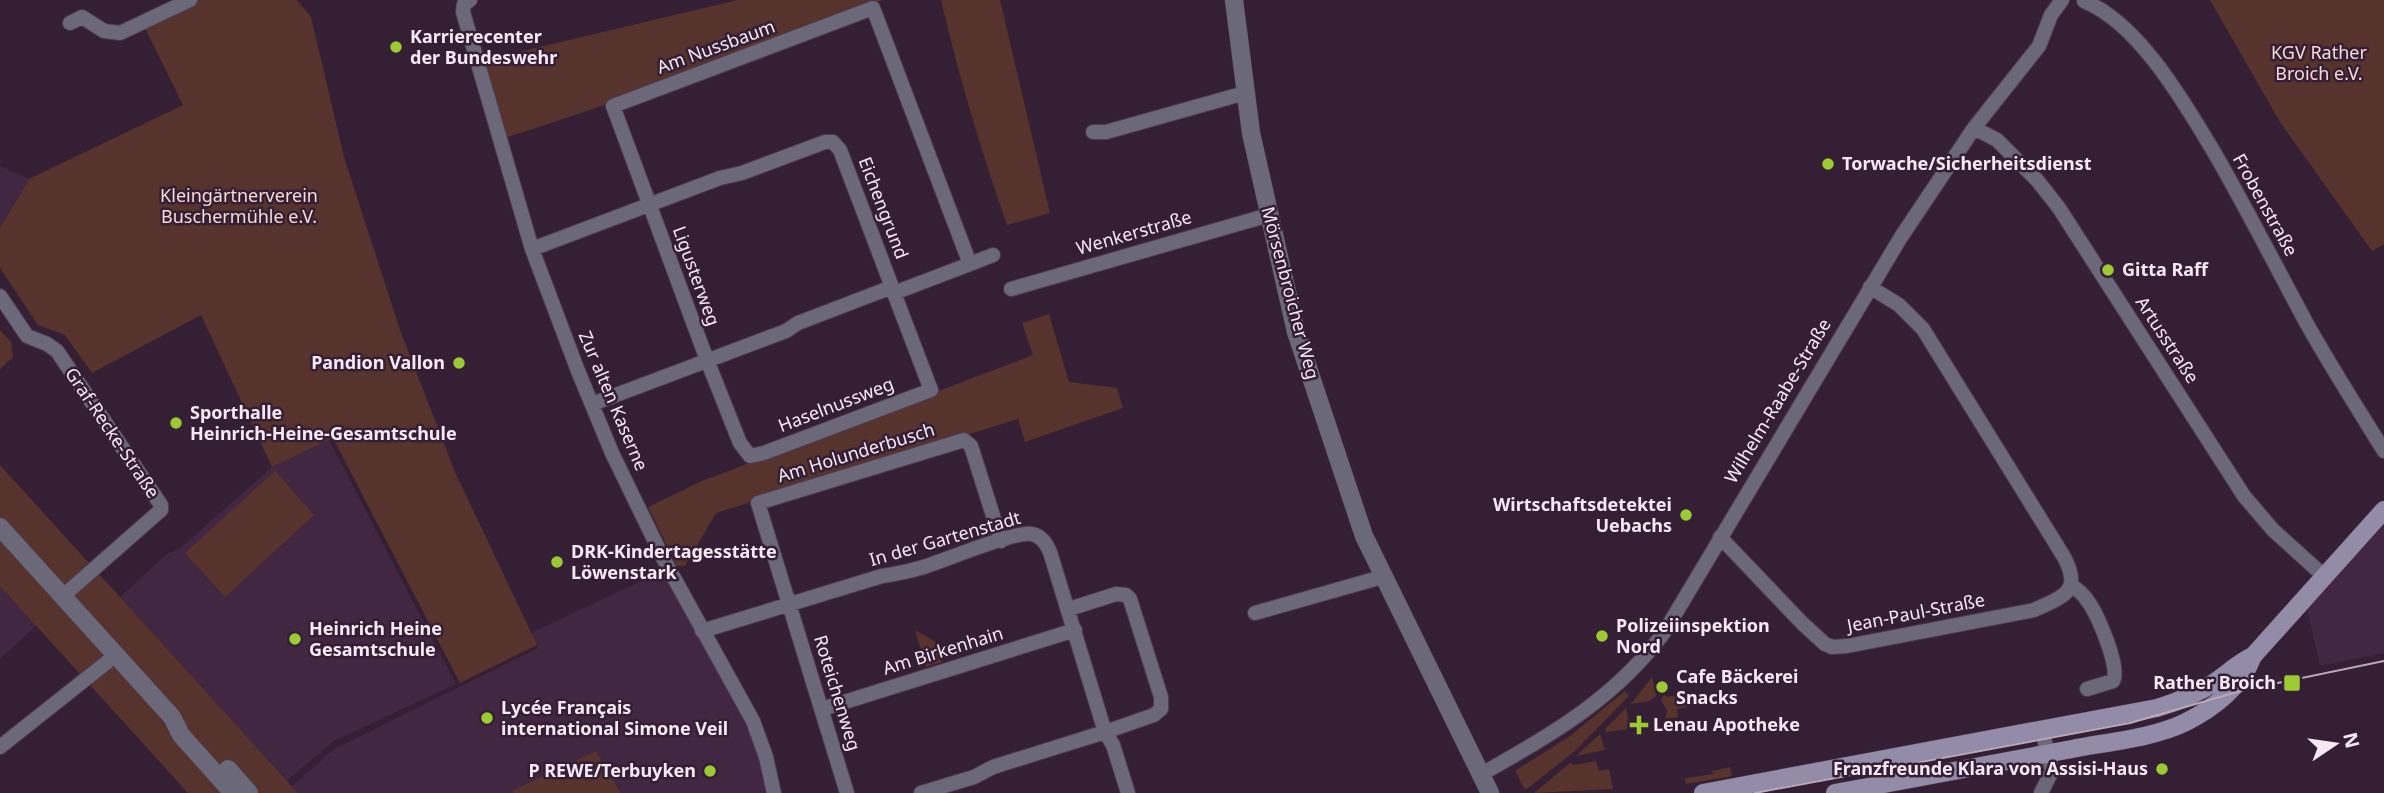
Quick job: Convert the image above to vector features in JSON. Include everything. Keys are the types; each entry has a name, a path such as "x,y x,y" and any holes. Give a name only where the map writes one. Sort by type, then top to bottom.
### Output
{"main road":[{"path":"1835,793 2158,732 2186,722 2231,690 2248,671 2253,656 2384,510"},
{"path":"1703,793 2169,704 2207,688 2239,662 2253,656"}],"street":[{"path":"70,23 82,17 104,31 120,33 190,0"},
{"name":"Mörsenbroicher Weg","path":"1234,0 1245,93 1296,332 1364,536 1490,793"},
{"name":"Wilhelm-Raabe-Straße","path":"1480,775 1583,713 1634,669 1665,631 1870,287 1974,128 2039,46 2051,15 2062,0"},
{"name":"Frobenstraße","path":"2084,1 2097,6 2113,19 2169,79 2232,183 2309,328 2384,451"},
{"name":"Zur alten Kaserne","path":"467,2 463,12 532,249 592,404 642,517 753,721 766,757 774,793"},
{"name":"Am Nussbaum","path":"650,204 612,106 873,8 970,264"},
{"path":"1093,132 1106,132 1245,93"},
{"name":"Artusstraße","path":"1974,128 1997,140 2059,208 2244,496 2273,530 2325,577"},
{"name":"Eichengrund","path":"532,249 720,178 742,173 825,142 833,142 840,150 893,290 592,404"},
{"name":"Ligusterweg","path":"650,204 707,360"},
{"name":"Wenkerstraße","path":"1011,289 1269,215"},
{"path":"893,290 993,255"},
{"path":"1870,287 1899,305 1923,329 2064,557 2072,572 2071,585 2088,600 2116,671 2113,681 2087,688"},
{"name":"Haselnussweg","path":"707,360 740,443 750,456 764,453 931,390 893,290"},
{"name":"Graf-Recke-Straße","path":"0,296 27,336 57,351 161,505 161,510 62,596"},
{"name":"Am Holunderbusch","path":"790,605 758,503 960,441 966,441 971,446 1001,541"},
{"path":"0,527 172,717 181,735 233,793"},
{"name":"In der Gartenstadt","path":"702,631 882,576 896,576 1029,533 1042,538 1050,552 1105,732 1113,745 1128,793"},
{"name":"Jean-Paul-Straße","path":"1720,537 1803,624 1825,644 1839,648 2034,610 2059,597 2071,585"},
{"path":"1255,613 1382,576"},
{"path":"921,793 1105,732 1157,713 1161,709 1161,697 1133,604 1126,595 1116,594 1069,609"},
{"name":"Roteichenweg","path":"790,605 847,793"},
{"name":"Am Birkenhain","path":"822,709 1075,630"},
{"path":"0,747 116,655"},
{"path":"172,717 190,727 249,793"},
{"path":"2042,730 2052,771 2043,791"}],"shaded area":[{"path":"0,166 29,179 0,228"},
{"name":"Heinrich Heine Gesamtschule","path":"329,440 456,684 334,741 287,781 120,597 168,553 179,549 272,467"},
{"path":"2384,524 2384,653 2320,666 2307,609"},
{"path":"666,569 749,716 773,793 621,793 596,751 513,793 298,793 292,786 334,749 538,648 531,633"},
{"path":"0,579 40,622 0,659"}],"green space":[{"name":"Kleingärtnerverein Buschermühle e.V.","path":"199,0 297,0 311,17 344,157 400,330 455,472 537,645 460,683 333,438 272,467 201,315 92,373 65,335 38,325 0,268 0,228 29,179 183,105 144,26"},
{"path":"738,0 883,0 649,89 507,137 485,60"},
{"path":"941,0 1000,0 1050,213 1007,225 971,114"},
{"name":"KGV Rather Broich e.V.","path":"2210,0 2384,0 2384,244 2372,251 2280,122"},
{"path":"1049,314 1069,382 1117,388 1123,408 1025,442 1018,419 716,513 685,566 677,566 648,507 702,481 1033,355 1022,323"},
{"path":"0,330 11,342 13,357 0,369"},
{"path":"0,465 298,793 188,793 0,586"},
{"path":"275,471 314,515 225,597 185,553"},
{"path":"915,630 936,642 942,662 926,667"},
{"path":"1652,677 1656,696 1649,701 1631,704"},
{"path":"1625,691 1629,696 1575,751 1527,789 1524,788 1515,771 1570,736"},
{"path":"1679,691 1688,707 1677,709 1678,717 1665,719 1667,711 1661,699 1664,695 1676,695"},
{"path":"1626,708 1630,729 1606,732 1605,729"},
{"path":"1600,734 1605,750 1576,756"},
{"path":"596,751 621,793 512,791"},
{"path":"1596,761 1599,771 1609,769 1613,789 1534,793 1570,763 1574,765"},
{"path":"1730,767 1732,776 1686,784 1685,778 1713,774 1712,771"}],"tram line":[{"path":"1755,793 2130,723 2244,690 2384,661"}],"place":[{"name":"Karrierecenter der Bundeswehr","path":"396,47"},
{"name":"Torwache/Sicherheitsdienst","path":"1828,164"},
{"name":"Gitta Raff","path":"2108,270"},
{"name":"Pandion Vallon","path":"459,363"},
{"name":"Sporthalle Heinrich-Heine-Gesamtschule","path":"176,423"},
{"name":"Wirtschaftsdetektei Uebachs","path":"1686,515"},
{"name":"DRK-Kindertagesstätte Löwenstark","path":"557,562"},
{"name":"Polizeiinspektion Nord","path":"1602,636"},
{"name":"Heinrich Heine Gesamtschule","path":"295,639"},
{"name":"Rather Broich","path":"2292,683"},
{"name":"Cafe Bäckerei Snacks","path":"1662,687"},
{"name":"Lycée Français international Simone Veil","path":"487,718"},
{"name":"Lenau Apotheke","path":"1639,725"},
{"name":"Franzfreunde Klara von Assisi-Haus","path":"2162,769"},
{"name":"P REWE/Terbuyken","path":"710,771"}]}
